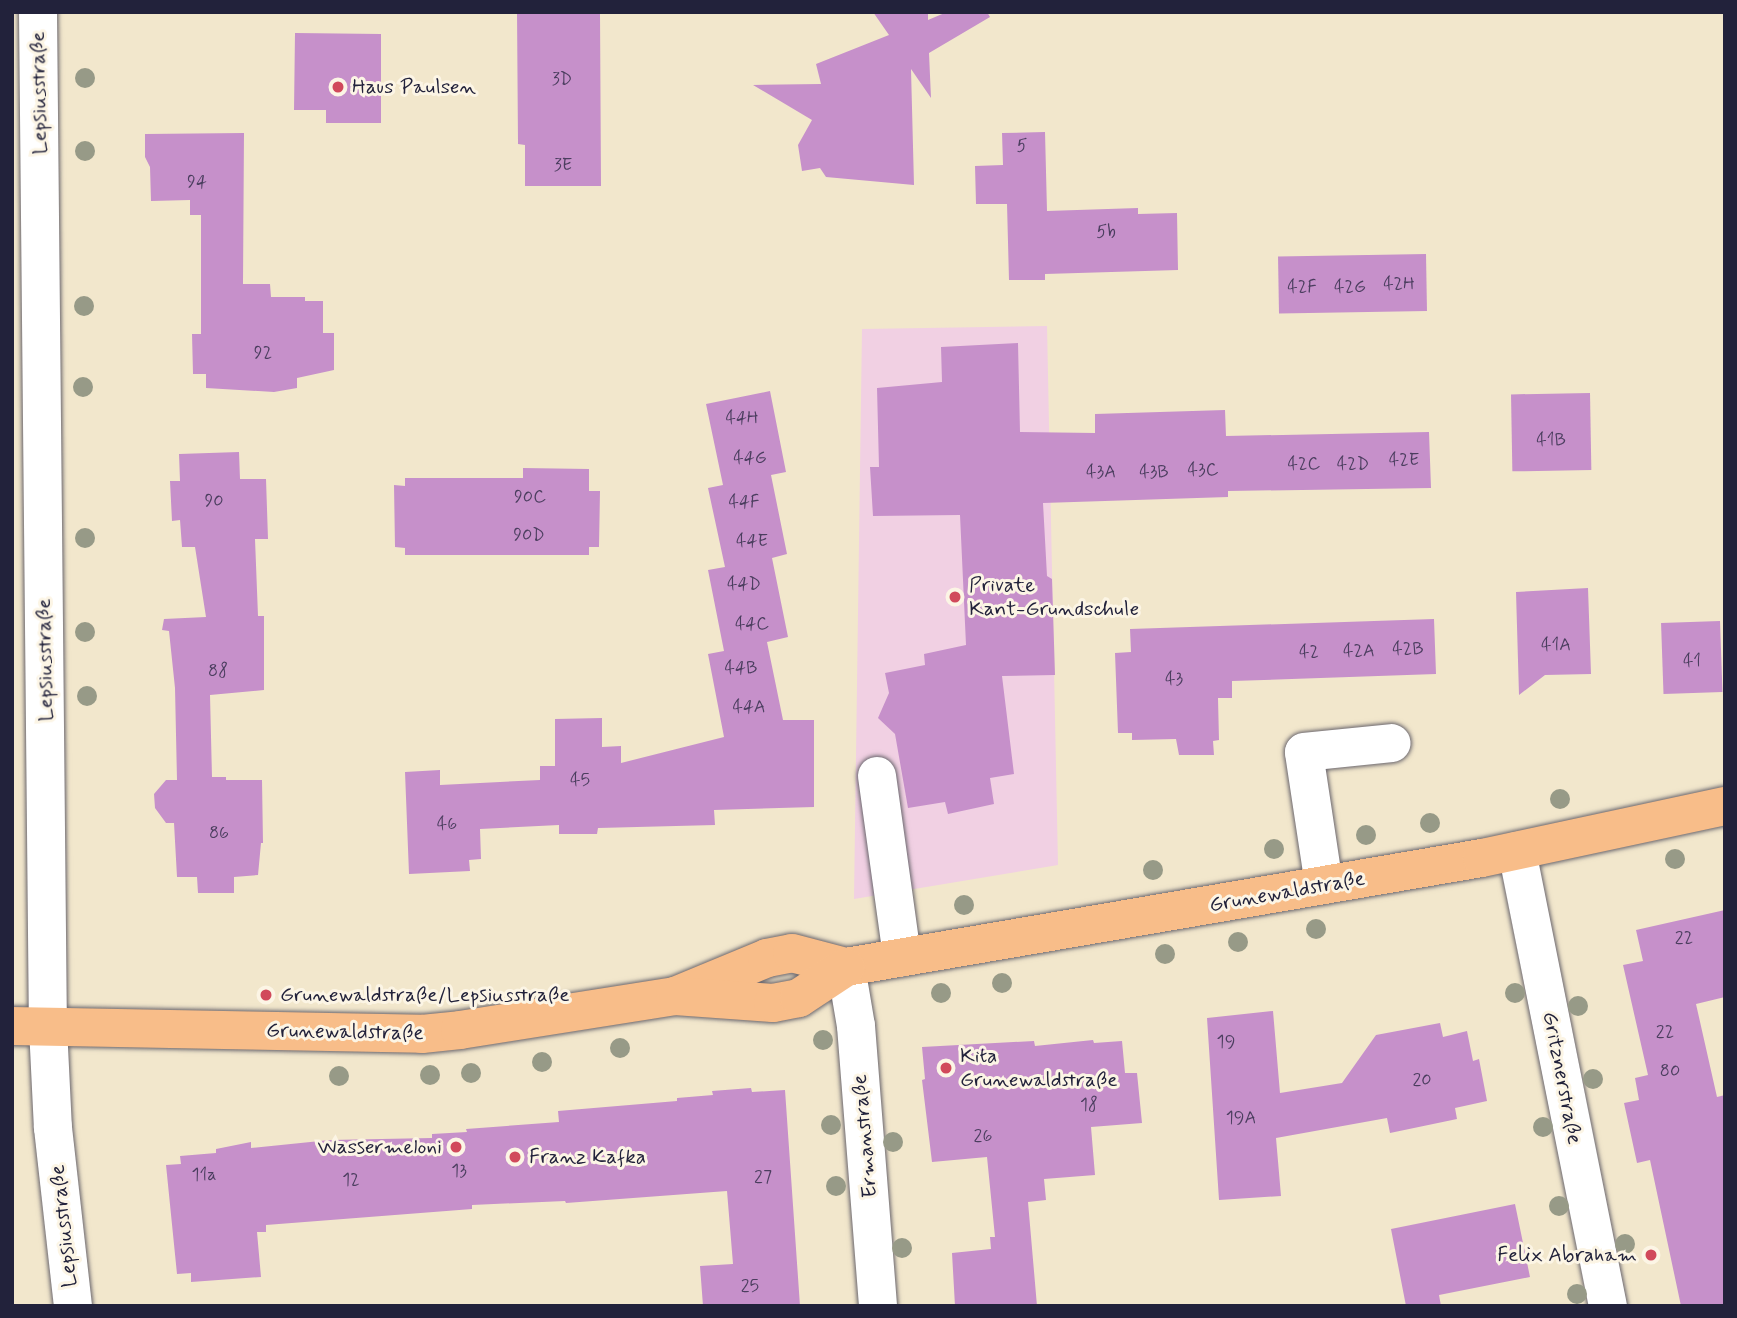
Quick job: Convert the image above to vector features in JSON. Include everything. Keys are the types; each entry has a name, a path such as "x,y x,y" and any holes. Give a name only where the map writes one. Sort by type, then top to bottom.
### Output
{"main road":[{"name":"Grunewaldstraße","path":"30,1027 422,1034 675,996 773,1003 799,998 846,967 1517,851 1725,806"}],"street":[{"name":"Lepsiusstraße","path":"38,12 30,1027 53,1128 73,1306"},
{"path":"1324,885 1304,752 1392,744"},
{"path":"877,776 902,957"},
{"name":"Gritznerstraße","path":"1517,851 1608,1306"},
{"name":"Ermanstraße","path":"846,967 856,1026 878,1306"}],"shaded area":[{"name":"Private Kant-Grundschule","path":"1047,326 1058,865 854,899 862,329"}],"building":[{"path":"517,12 600,12 601,186 525,186 525,145 518,144"},
{"path":"873,12 928,12 928,20 947,12 987,12 990,17 929,53 931,98 911,69 914,185 826,177 820,168 802,171 798,145 812,120 753,85 821,84 816,64 889,35"},
{"name":"Haus Paulsen","path":"295,33 381,34 381,123 326,123 326,110 294,110"},
{"path":"1045,132 1047,211 1138,208 1138,214 1177,213 1178,270 1045,274 1045,280 1009,280 1007,204 976,204 975,166 1003,165 1002,133"},
{"path":"244,133 243,284 270,284 271,297 305,297 305,301 323,301 323,333 334,333 334,370 297,378 297,388 274,392 206,388 206,374 193,374 192,334 201,334 201,215 190,215 190,200 151,201 150,167 145,157 145,134"},
{"path":"1426,254 1427,311 1279,314 1278,257"},
{"path":"1018,343 1020,432 1095,433 1095,414 1225,410 1226,436 1429,432 1431,488 1228,491 1228,497 1043,503 1047,576 1052,579 1055,675 1002,676 1014,774 990,778 994,804 948,814 945,802 908,808 895,734 878,718 889,693 885,673 925,665 924,654 966,645 960,515 873,516 870,467 879,467 877,388 942,382 941,347"},
{"path":"770,391 786,472 771,475 787,554 772,558 788,637 767,642 783,720 814,720 814,807 714,810 715,825 598,828 597,834 559,834 559,825 480,829 481,859 469,860 470,871 409,874 405,772 440,770 440,785 540,780 540,766 555,766 555,719 602,718 602,747 621,746 621,763 724,737 708,654 724,651 708,570 725,567 708,488 723,485 706,404"},
{"path":"1590,393 1591,470 1512,471 1511,394"},
{"path":"239,452 240,479 266,479 268,539 255,539 258,616 264,616 264,690 210,695 212,777 226,777 226,780 262,780 263,843 258,875 234,877 234,893 198,893 197,877 177,877 174,823 166,823 155,808 154,794 166,780 177,780 175,688 169,631 162,630 164,619 206,617 195,547 182,547 180,520 172,521 170,481 180,481 179,454"},
{"path":"523,468 589,469 589,491 600,491 599,547 589,547 589,555 405,555 405,548 395,547 394,485 405,486 405,478 523,478"},
{"path":"1588,588 1591,674 1545,675 1519,695 1516,592"},
{"path":"1434,619 1436,674 1232,681 1232,698 1218,698 1219,740 1213,741 1214,755 1179,755 1176,739 1132,740 1132,733 1118,733 1115,653 1131,652 1130,629"},
{"path":"1720,621 1722,692 1664,694 1661,623"},
{"path":"1725,910 1725,997 1696,1004 1717,1097 1725,1095 1725,1306 1681,1306 1650,1160 1637,1163 1624,1103 1639,1100 1635,1078 1648,1075 1623,965 1643,961 1636,930"},
{"path":"1273,1011 1280,1093 1342,1083 1376,1035 1440,1023 1443,1037 1467,1031 1473,1061 1479,1059 1487,1101 1455,1108 1457,1119 1390,1133 1387,1118 1276,1138 1281,1196 1219,1200 1207,1018"},
{"path":"1093,1040 1094,1043 1122,1041 1125,1073 1137,1073 1142,1123 1091,1127 1095,1175 1044,1179 1046,1200 1028,1202 1037,1306 955,1306 952,1253 991,1249 990,1237 995,1237 987,1157 932,1162 922,1080 925,1079 922,1047 1034,1041 1035,1046"},
{"path":"751,1088 752,1092 785,1090 800,1306 703,1306 700,1266 733,1264 727,1191 566,1203 472,1205 472,1209 266,1225 266,1232 257,1232 261,1277 191,1282 191,1273 177,1274 166,1165 181,1164 180,1156 216,1153 216,1149 251,1142 251,1148 330,1140 432,1138 432,1134 467,1132 466,1129 559,1122 558,1111 677,1101 677,1098 713,1095 712,1091"},
{"path":"1515,1204 1530,1277 1439,1295 1441,1306 1406,1306 1391,1229"}],"place":[{"name":"Haus Paulsen","path":"338,87"},
{"name":"Private Kant-Grundschule","path":"955,597"},
{"name":"Grunewaldstraße/Lepsiusstraße","path":"266,995"},
{"name":"Kita Grunewaldstraße","path":"946,1068"},
{"name":"Wassermeloni","path":"456,1147"},
{"name":"Franz Kafka","path":"515,1157"},
{"name":"Felix Abraham","path":"1651,1255"}]}
